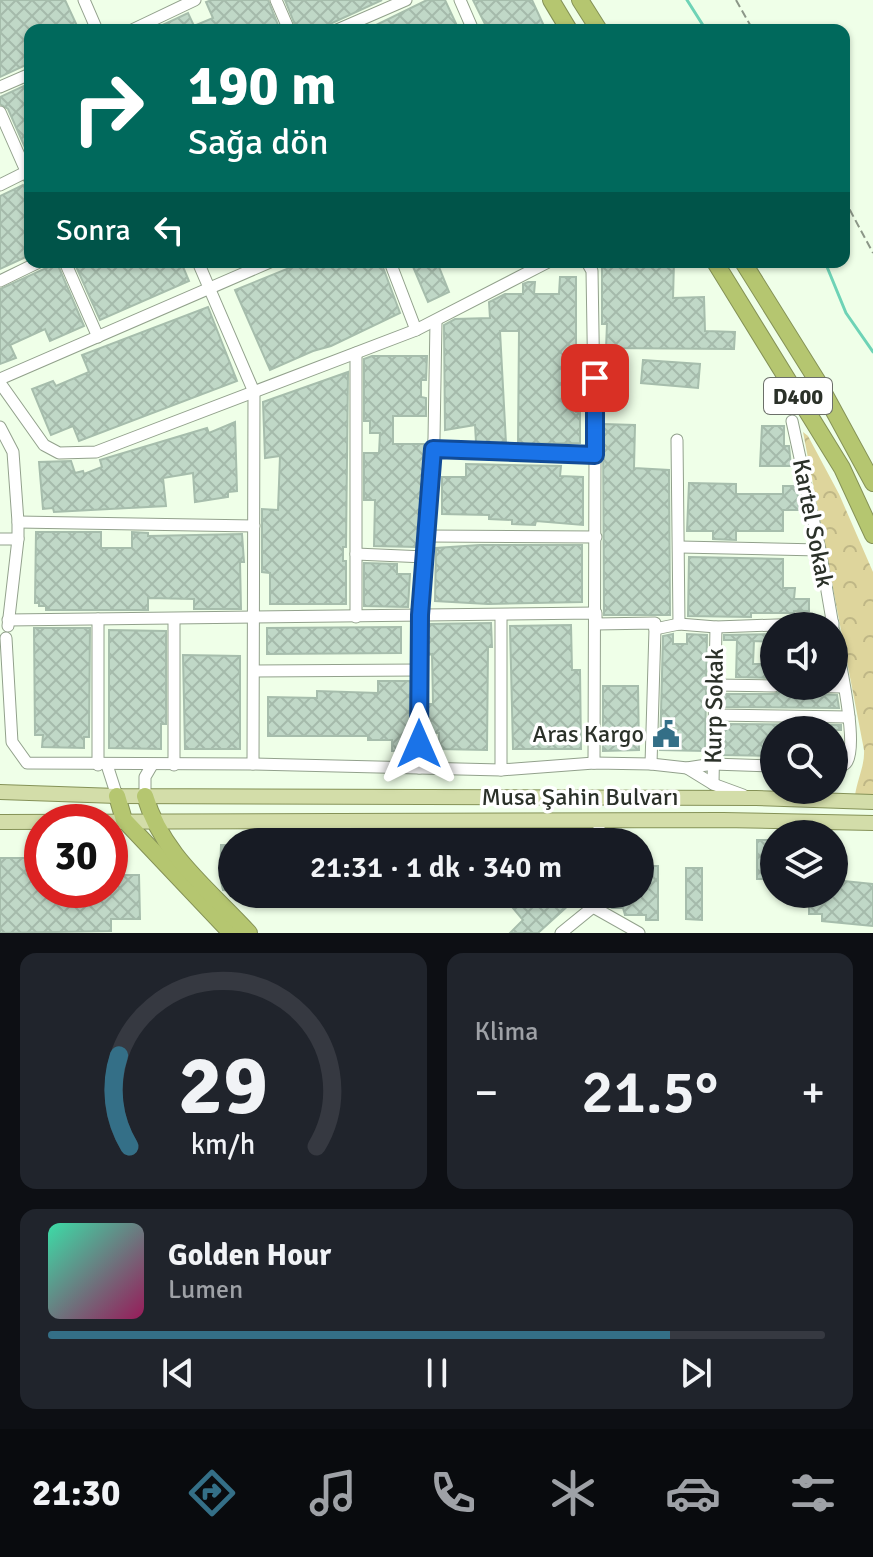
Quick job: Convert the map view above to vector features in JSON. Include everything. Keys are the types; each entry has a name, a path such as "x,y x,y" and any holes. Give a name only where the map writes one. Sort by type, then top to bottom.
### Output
{"highway":[{"path":"551,0 562,24"},
{"path":"580,0 595,24"},
{"name":"D400","path":"719,268 842,468 873,535"},
{"name":"D400","path":"747,268 818,382 873,483"},
{"path":"117,796 119,804"},
{"path":"145,796 152,820 180,862 249,933"},
{"path":"128,824 231,933"},
{"path":"209,910 215,933"}],"main road":[{"name":"Musa Şahin Bulvarı","path":"0,792 117,796 760,799"},
{"name":"Musa Şahin Bulvarı","path":"848,801 873,802"},
{"name":"Musa Şahin Bulvarı","path":"128,820 873,823"},
{"name":"Musa Şahin Bulvarı","path":"0,822 24,822"}],"street":[{"path":"84,0 94,24"},
{"path":"145,24 195,0"},
{"path":"276,0 286,24"},
{"path":"351,24 406,0"},
{"path":"460,0 470,24"},
{"path":"0,87 24,77"},
{"path":"0,112 24,163"},
{"path":"0,185 24,176"},
{"path":"0,281 27,268"},
{"path":"68,268 98,337"},
{"path":"201,268 254,392 253,764"},
{"path":"257,268 0,381 44,445 59,453 96,452 416,330 537,268"},
{"path":"392,268 416,330"},
{"path":"590,268 596,537 594,763"},
{"path":"419,768 420,615 433,449 436,321"},
{"path":"356,353 356,617"},
{"name":"Kartel Sokak","path":"792,421 830,612"},
{"path":"0,427 13,452 18,522 0,674"},
{"path":"677,440 679,624"},
{"path":"433,449 595,455"},
{"path":"18,522 254,526"},
{"path":"426,536 596,537"},
{"path":"0,539 18,539"},
{"path":"680,547 820,550"},
{"path":"356,554 425,557"},
{"path":"8,620 596,613 596,624"},
{"path":"501,615 501,770"},
{"path":"98,619 102,765 117,796"},
{"path":"174,619 174,765"},
{"path":"596,624 655,623 651,764"},
{"path":"655,629 679,624 760,627"},
{"name":"Kurp Sokak","path":"713,784 716,627"},
{"path":"6,638 12,742 27,763 501,770 594,763 687,768 713,764 760,766"},
{"path":"254,671 420,670"},
{"path":"716,685 760,686"},
{"name":"Kartel Sokak","path":"846,700 848,740"},
{"path":"715,715 849,717"},
{"path":"145,796 145,777 152,765"},
{"path":"687,768 713,784 746,796 760,797"},
{"path":"599,820 599,828"},
{"path":"561,933 592,908"},
{"path":"595,908 639,933"}],"path":[{"path":"736,0 750,24"},
{"path":"850,210 873,253"}],"green space":[{"path":"803,432 839,494 873,572 873,796 855,796 864,750 848,667 848,612 838,612"}],"building":[{"path":"0,0 65,0 76,24 24,24 24,66 0,77"},
{"path":"268,0 278,24 199,24 213,18 206,2"},
{"path":"285,0 382,0 330,24 295,24"},
{"path":"427,0 445,0 456,24 378,24"},
{"path":"473,0 532,0 543,24 485,24"},
{"path":"188,13 193,24 165,24"},
{"path":"24,86 24,145 8,109 0,104 0,97"},
{"path":"24,187 24,258 0,269 0,196"},
{"path":"46,268 59,268 84,326 50,341 45,329 10,345 16,358 0,364 0,289"},
{"path":"77,268 184,268 189,281 100,320"},
{"path":"289,268 383,268 400,313 331,346 270,370 235,290"},
{"path":"414,268 439,268 449,292 428,302"},
{"path":"602,268 674,268 673,298 704,297 705,331 735,332 734,349 606,348 607,324 602,324"},
{"path":"560,277 576,277 576,412 580,412 580,443 518,444 519,331 500,331 506,443 476,442 475,425 445,430 444,325 455,319 490,318 489,302 505,294 523,294 523,284 528,282 535,282 534,294 559,294"},
{"path":"208,307 237,381 79,441 73,426 51,435 32,389 53,381 56,386 89,372 82,355"},
{"path":"372,356 427,356 426,380 421,380 421,397 426,398 426,416 393,416 393,444 425,444 417,547 374,546 375,500 364,500 364,453 379,453 380,433 370,433 370,421 364,421 364,359"},
{"path":"643,360 700,364 698,388 641,383"},
{"path":"348,372 346,547 343,547 346,604 270,604 270,573 262,572 262,509 278,510 280,456 265,458 263,402"},
{"path":"235,422 237,491 228,492 228,497 195,502 193,473 163,478 166,506 54,512 53,508 43,509 39,462 71,461 75,473 83,471 84,474 102,467 100,460 207,428 209,433"},
{"path":"603,424 635,425 634,468 669,470 670,615 604,615"},
{"path":"762,426 784,426 784,446 789,446 791,466 760,466"},
{"path":"466,464 561,466 560,476 583,477 583,525 536,521 535,525 512,524 512,520 489,519 489,515 442,514 442,477 466,477"},
{"path":"689,483 736,484 736,494 783,494 783,486 797,486 799,510 783,510 783,531 736,531 736,540 713,539 713,531 687,531"},
{"path":"36,532 101,532 101,548 132,548 132,532 148,533 148,536 242,534 241,609 194,609 194,599 148,598 148,610 46,610 46,606 35,603"},
{"path":"582,545 582,602 488,604 435,601 436,548"},
{"path":"689,557 783,559 783,588 795,588 794,599 809,599 809,611 760,612 751,613 751,617 688,616"},
{"path":"364,563 397,564 397,574 410,574 408,607 364,606"},
{"path":"491,623 487,750 439,749 439,733 428,733 428,704 433,704 428,624"},
{"path":"571,625 572,670 580,670 581,749 513,749 510,626"},
{"path":"401,627 401,653 267,654 267,628"},
{"path":"34,628 90,628 89,737 84,737 84,748 42,747 43,735 35,735"},
{"path":"109,630 166,631 166,724 161,724 161,749 109,748"},
{"path":"673,634 673,644 687,644 687,634 707,635 705,751 660,750 663,636"},
{"path":"760,634 760,641 754,641 753,664 760,664 760,678 736,677 737,640 724,640 724,635"},
{"path":"183,655 240,656 240,749 185,749"},
{"path":"378,681 411,681 410,751 392,751 392,740 368,740 368,736 268,736 268,697 317,698 317,691 378,693"},
{"path":"603,686 638,686 639,750 603,751"},
{"path":"723,694 760,694 760,700 838,700 839,708 723,707"},
{"path":"723,724 760,724 760,756 722,755"},
{"path":"757,840 760,840 760,879 757,879"},
{"path":"0,858 24,858 24,908 128,908 128,875 139,875 140,919 111,919 111,931 0,933"},
{"path":"654,866 658,866 658,920 646,920 646,915 625,915 623,908 654,908"},
{"path":"686,868 702,868 702,920 686,919"},
{"path":"848,881 873,884 873,926 822,921 822,914 809,914 809,908 848,908"},
{"path":"513,908 566,908 538,933 510,933 523,920"}],"waterway":[{"path":"687,0 702,24"},
{"path":"827,268 846,313 873,352"}],"place":[{"name":"Aras Kargo","path":"666,734"}],"route":[{"path":"419,744 420,615 433,449 595,455 595,378"}]}
